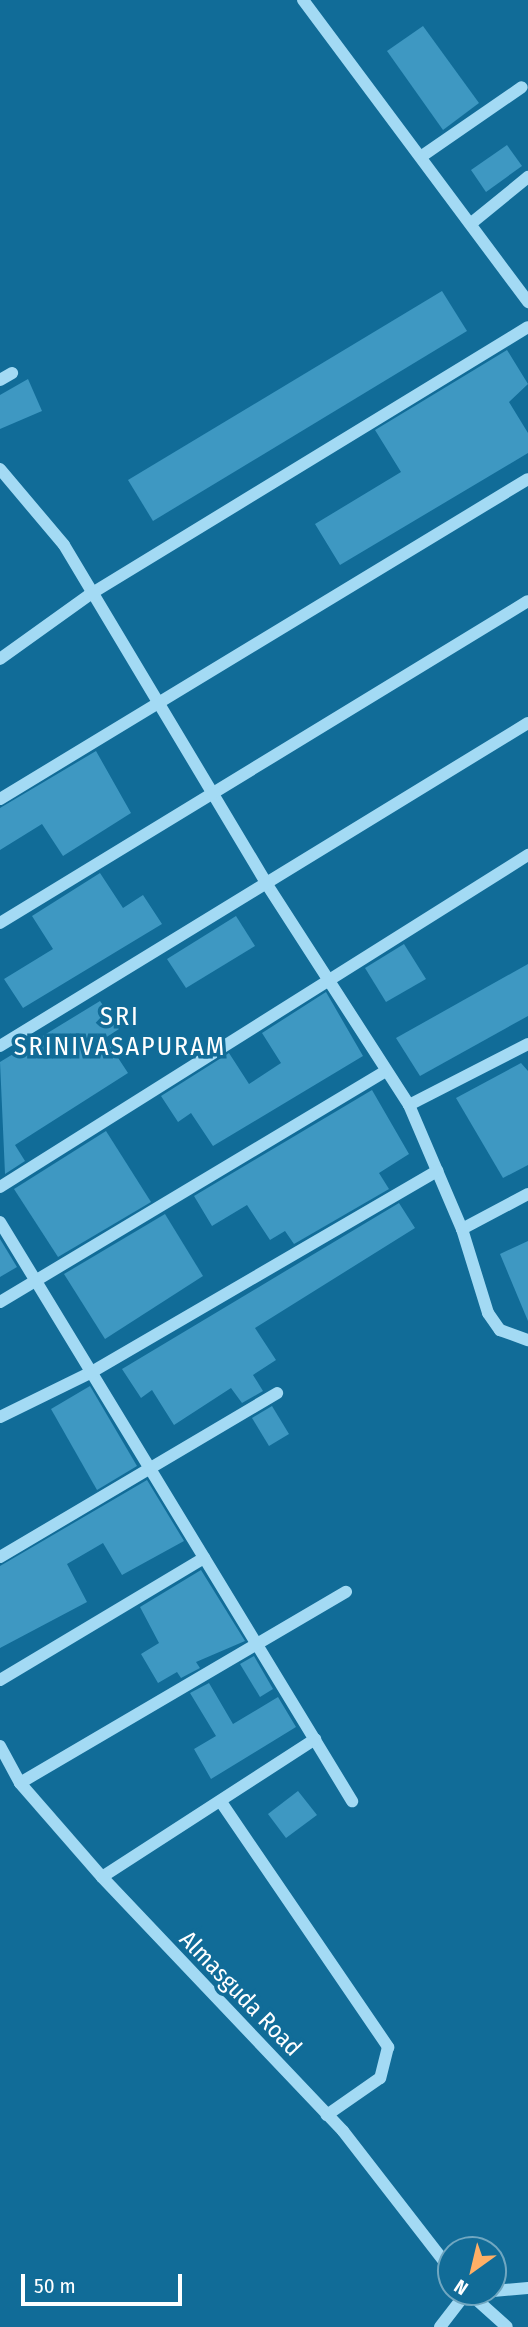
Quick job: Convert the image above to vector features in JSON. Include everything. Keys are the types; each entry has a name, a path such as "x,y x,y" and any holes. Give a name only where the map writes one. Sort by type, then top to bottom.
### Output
{"street":[{"path":"304,0 474,221 528,302"},
{"path":"422,156 522,87"},
{"path":"474,221 528,177"},
{"path":"0,659 89,595 528,327"},
{"path":"0,469 64,545 89,595 216,793 266,883 331,978 383,1073 409,1105 462,1229 488,1313 500,1330 528,1340"},
{"path":"0,799 528,479"},
{"path":"0,923 528,601"},
{"path":"0,1046 528,723"},
{"path":"0,1186 528,856"},
{"path":"409,1105 528,1044"},
{"path":"0,1302 383,1073"},
{"path":"0,1417 90,1373 437,1171"},
{"path":"462,1229 528,1194"},
{"path":"0,1222 352,1801"},
{"path":"0,1558 277,1393"},
{"path":"0,1680 204,1558"},
{"path":"20,1783 259,1647 346,1592"},
{"path":"102,1877 316,1740"},
{"name":"Almasguda Road","path":"0,1746 20,1783 102,1877 327,2115 437,2252"},
{"path":"221,1802 388,2047 380,2078 327,2115"},
{"path":"507,2290 528,2288"},
{"path":"440,2327 456,2306"},
{"path":"483,2306 506,2327"}],"building":[{"path":"423,26 479,103 443,130 387,51"},
{"path":"507,145 522,166 486,192 471,170"},
{"path":"442,291 467,331 153,521 128,480"},
{"path":"507,350 528,384 509,402 528,433 528,453 340,565 315,524 401,472 375,430"},
{"path":"28,379 42,411 0,429 0,395"},
{"path":"96,751 131,813 63,856 42,824 0,850 0,808"},
{"path":"100,873 123,908 143,895 162,924 23,1008 4,979 53,949 32,916"},
{"path":"236,916 255,946 186,988 167,959"},
{"path":"404,944 426,979 386,1002 365,968"},
{"path":"528,964 528,1016 420,1076 396,1038"},
{"path":"326,992 363,1056 213,1146 191,1113 178,1122 161,1096 229,1053 249,1084 281,1063 262,1033"},
{"path":"100,1001 119,1029 105,1038 128,1073 15,1145 25,1161 5,1174 0,1062"},
{"path":"521,1063 528,1071 528,1165 503,1178 456,1098"},
{"path":"372,1090 409,1154 379,1173 389,1189 294,1244 285,1231 270,1240 247,1205 212,1226 194,1196"},
{"path":"106,1131 151,1202 58,1257 14,1189"},
{"path":"399,1203 415,1228 255,1328 276,1360 253,1375 263,1391 242,1403 231,1388 174,1425 152,1390 141,1398 122,1369"},
{"path":"165,1214 203,1276 105,1339 64,1274"},
{"path":"0,1239 17,1267 0,1277"},
{"path":"528,1241 528,1321 500,1254"},
{"path":"90,1386 137,1466 97,1490 51,1409"},
{"path":"272,1406 289,1434 269,1446 252,1418"},
{"path":"147,1480 184,1541 122,1575 103,1543 67,1564 87,1602 0,1648 0,1566"},
{"path":"201,1570 245,1641 196,1662 200,1668 181,1678 177,1672 158,1683 141,1654 159,1643 140,1607"},
{"path":"254,1656 273,1689 260,1697 240,1664"},
{"path":"209,1683 233,1724 278,1697 296,1727 211,1779 194,1749 216,1736 190,1693"},
{"path":"298,1791 317,1815 286,1838 268,1814"}],"district":[{"name":"SRI SRINIVASAPURAM","path":"120,1032"}]}
